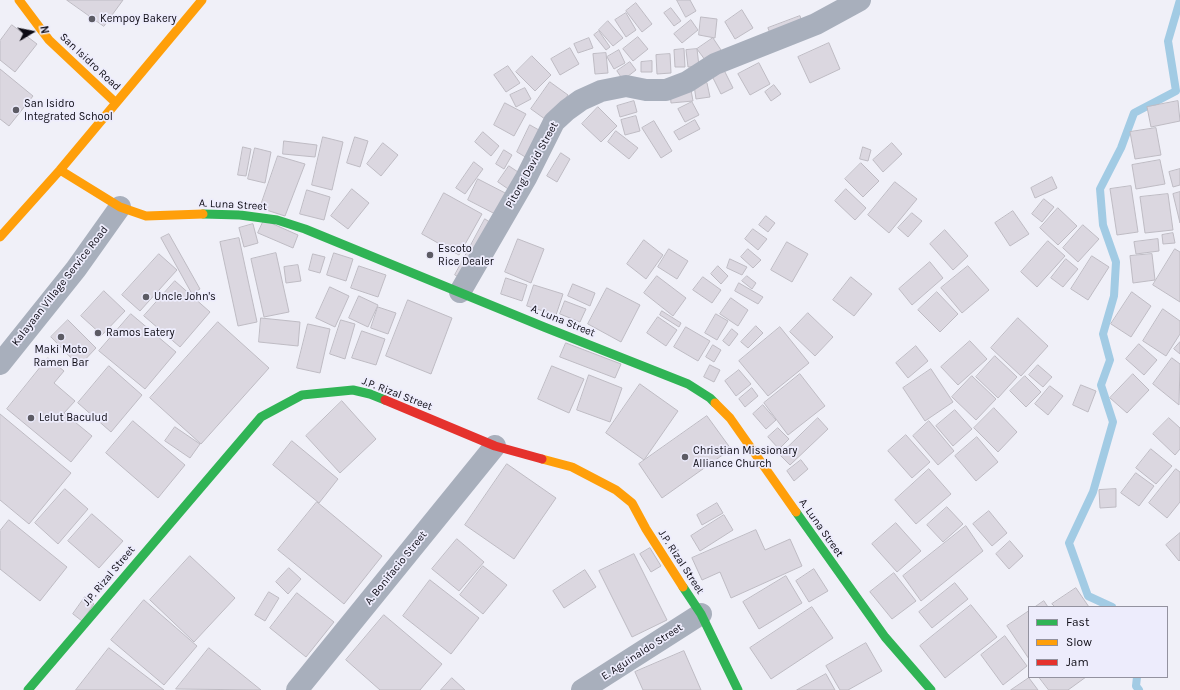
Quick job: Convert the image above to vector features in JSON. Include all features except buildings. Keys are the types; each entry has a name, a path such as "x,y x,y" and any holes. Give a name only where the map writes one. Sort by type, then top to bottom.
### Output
{"main road":[{"name":"San Isidro Road","path":"19,0 49,40 116,103"},
{"path":"0,237 60,170 202,0"},
{"name":"A. Luna Street","path":"60,170 120,207 146,216 240,215 277,220 305,229 688,384 710,398 730,418 885,637 931,690"},
{"name":"J.P. Rizal Street","path":"28,690 261,417 302,395 353,390 370,394 495,446 572,468 616,490 632,503 646,529 701,614 738,690"}],"street":[{"name":"Pitong David Street","path":"460,292 526,178 554,122 567,110 581,100 602,91 626,86 646,90 666,90 687,82 715,64 816,24 860,0"},
{"name":"Kalayaan Village Service Road","path":"0,364 76,269 120,207"},
{"name":"A. Bonifacio Street","path":"297,690 495,446"},
{"name":"E. Aguinaldo Street","path":"582,690 701,614"}],"waterway":[{"path":"1110,606 1088,596 1069,543 1093,492 1113,422 1101,385 1110,360 1103,334 1114,296 1116,262 1103,225 1100,189 1121,148 1134,113 1176,91 1168,41 1180,0"},
{"path":"1137,678 1136,686 1139,690"}],"traffic: fast":[{"path":"203,214 240,215 277,220 305,229 688,384 710,398 715,403"},
{"path":"28,690 261,417 302,395 353,390 370,394 385,400"},
{"path":"796,512 885,637 931,690"},
{"path":"683,587 701,614 738,690"}],"traffic: slow":[{"path":"19,0 49,40 116,103"},
{"path":"0,237 60,170 202,0"},
{"path":"60,170 120,207 146,216 203,214"},
{"path":"715,403 730,418 796,512"},
{"path":"542,459 572,467 616,490 632,503 646,529 683,587"}],"traffic: jam":[{"path":"385,400 495,446 542,459"}],"place":[{"name":"Kempoy Bakery","path":"92,19"},
{"name":"San Isidro Integrated School","path":"16,110"},
{"name":"Escoto Rice Dealer","path":"430,255"},
{"name":"Uncle John's","path":"146,297"},
{"name":"Ramos Eatery","path":"98,333"},
{"name":"Maki Moto Ramen Bar","path":"61,337"},
{"name":"Lelut Baculud","path":"31,418"},
{"name":"Christian Missionary Alliance Church","path":"685,457"}]}
